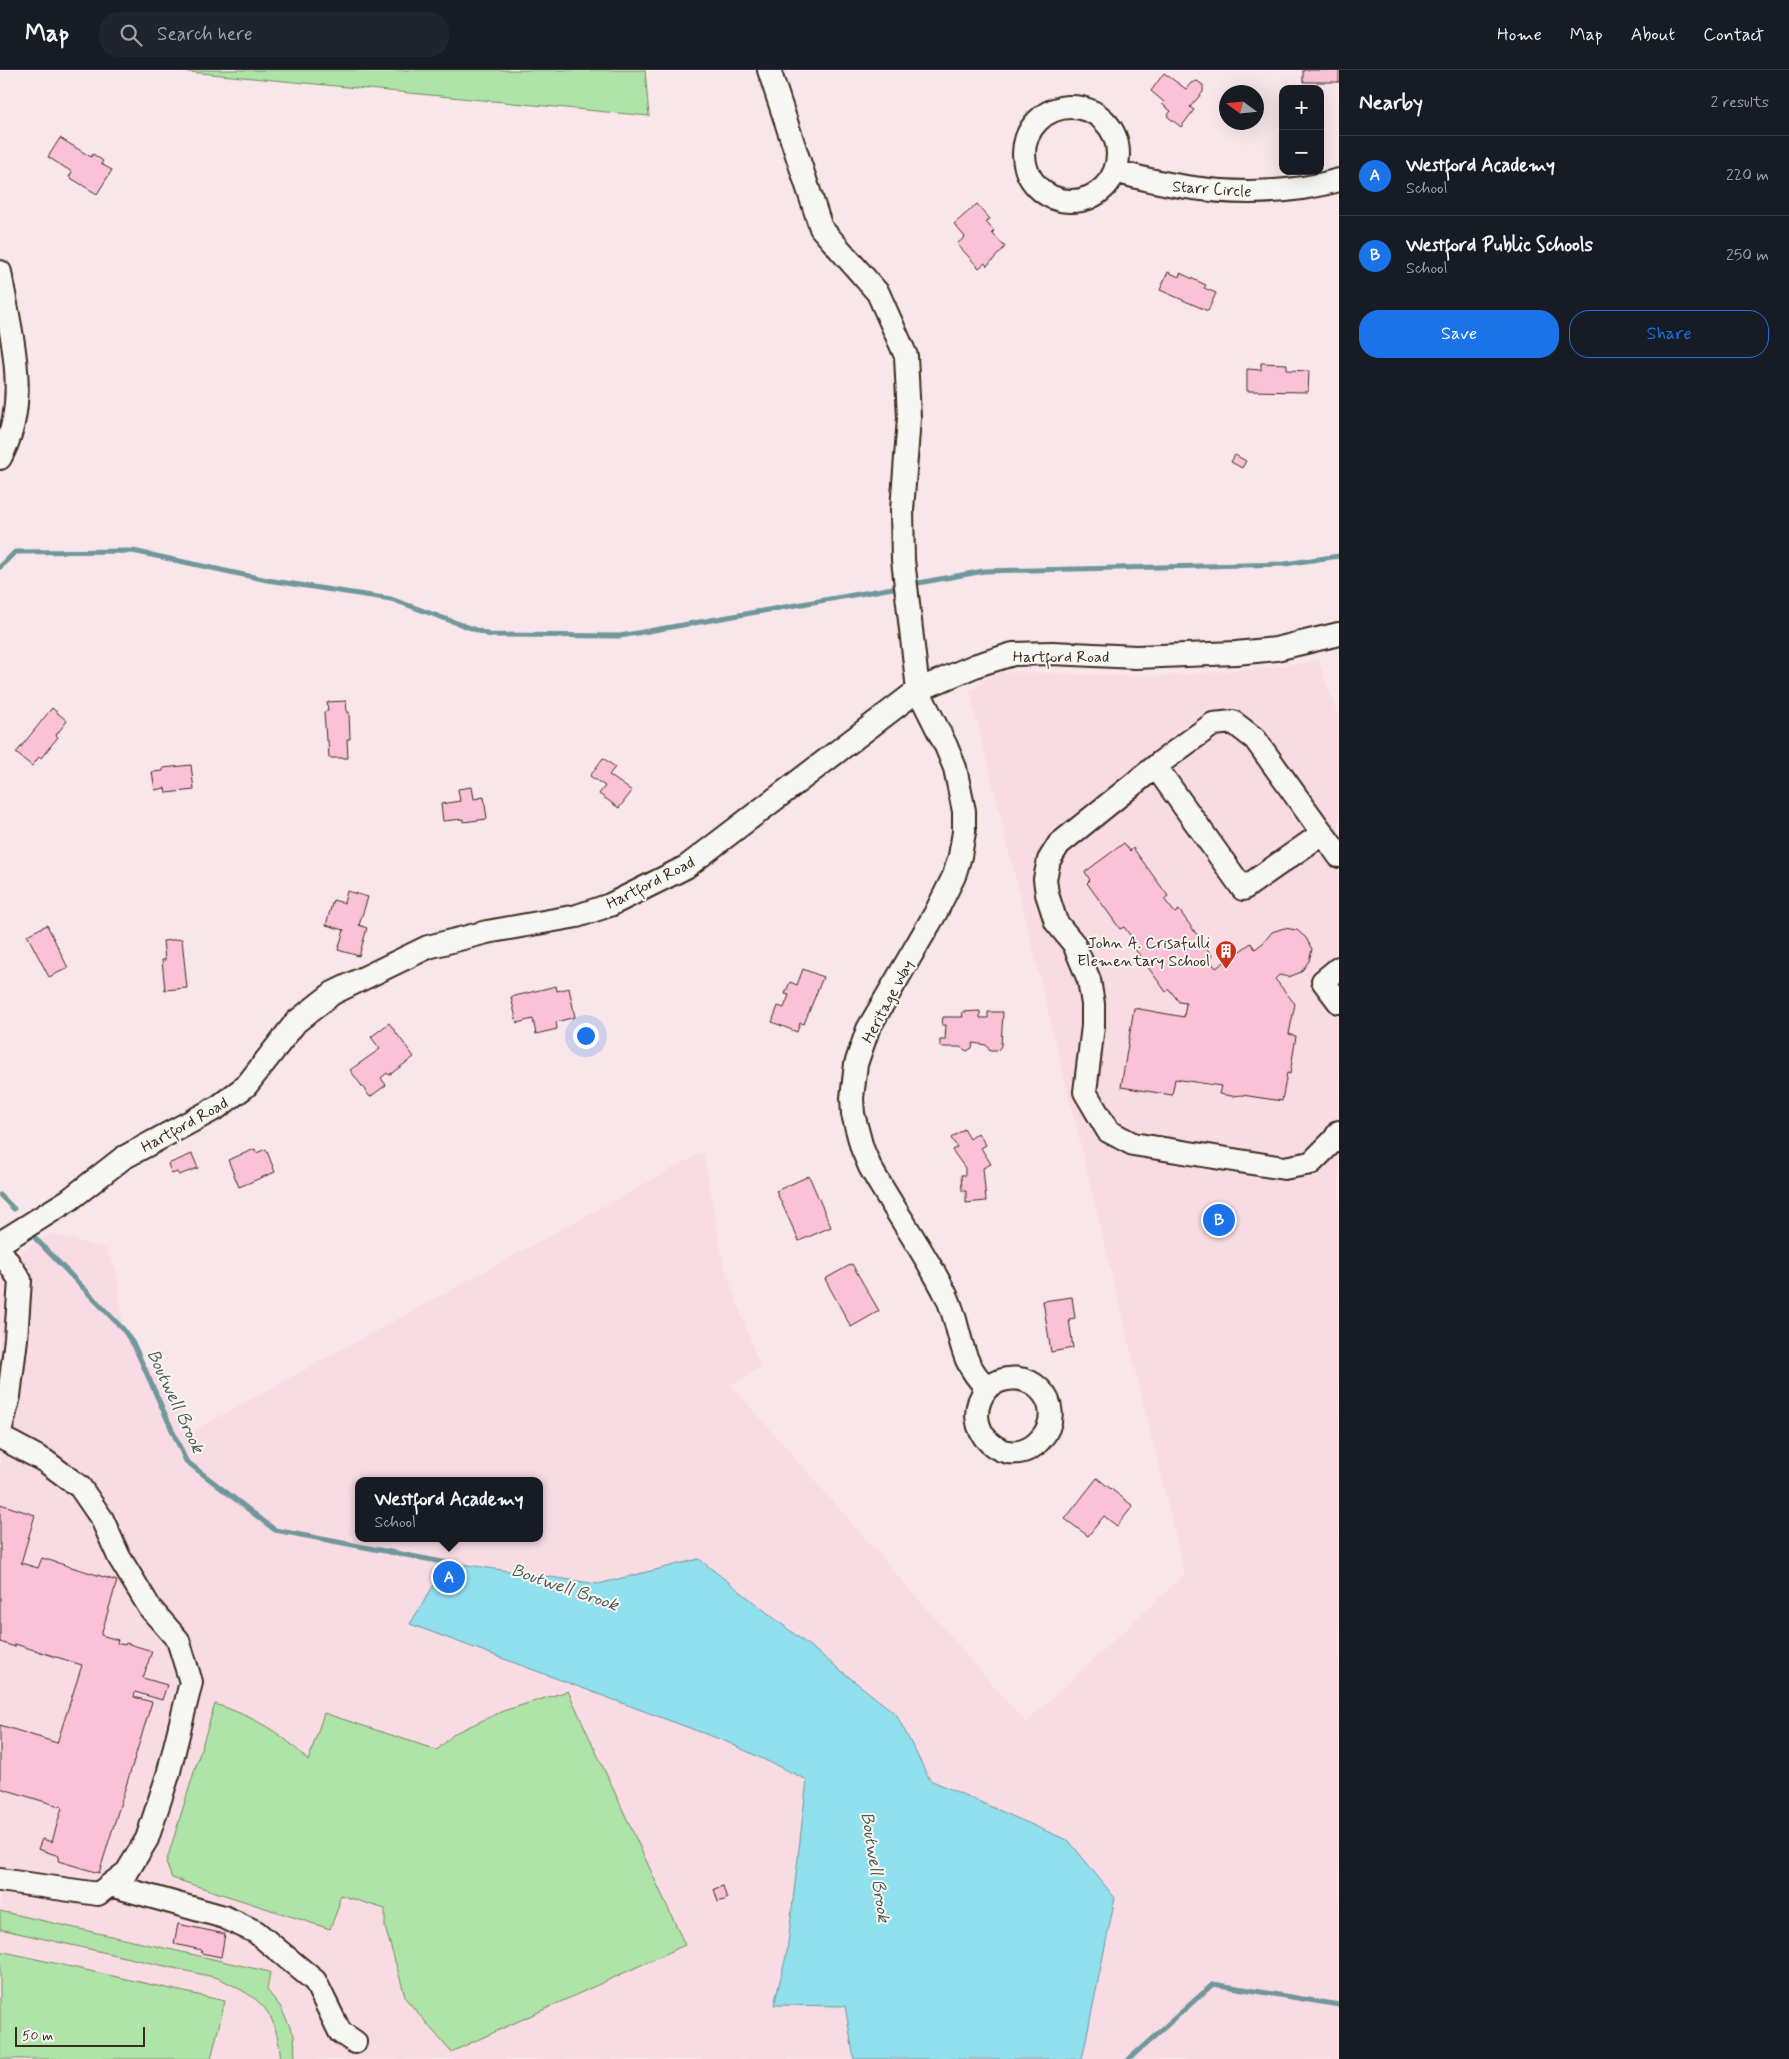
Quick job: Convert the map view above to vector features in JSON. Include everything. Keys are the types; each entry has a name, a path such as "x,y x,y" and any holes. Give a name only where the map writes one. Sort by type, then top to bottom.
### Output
{"street":[{"name":"Heritage Way","path":"769,70 821,228 878,293 906,356 909,418 902,510 903,560 918,690 955,768 964,811 964,832 960,856 945,896 868,1029 856,1064 852,1098 853,1114 862,1148 870,1166 946,1296 968,1366 987,1388"},
{"path":"1064,108 1083,109 1100,118 1113,133 1118,152 1114,172 1104,188 1088,198 1068,201 1059,200 1041,191 1029,176 1024,157 1027,138 1038,121 1054,110 1064,108"},
{"name":"Starr Circle","path":"1114,172 1168,185 1227,192 1296,189 1339,180"},
{"path":"0,272 17,374 17,401 11,434 0,458"},
{"name":"Hartford Road","path":"0,1243 69,1200 123,1158 218,1107 236,1094 246,1086 296,1022 333,993 428,947 487,932 577,916 610,905 686,867 918,690 976,666 1013,654 1052,653 1136,657 1236,654 1276,649 1339,634"},
{"path":"1339,856 1255,739 1233,722 1213,724 1059,844 1049,860 1045,879 1047,894 1056,922 1074,944 1089,980 1094,1026 1085,1092 1108,1131 1133,1144 1284,1168 1311,1163 1334,1140 1339,1132"},
{"path":"1148,774 1243,889 1323,833"},
{"path":"1339,968 1323,980 1339,1002"},
{"path":"0,1250 20,1280 8,1338 9,1396 0,1432"},
{"path":"0,1437 45,1461 80,1487 102,1519 119,1557 150,1608 178,1640 191,1682 168,1776 147,1838 127,1872 98,1894 0,1880"},
{"path":"110,1885 224,1917 256,1932 315,1981 340,2032 355,2042"}],"shaded area":[{"path":"1318,660 1339,718 1339,2059 0,2059 0,1266 50,1233 106,1249 117,1272 123,1329 193,1431 703,1152 724,1266 760,1367 731,1385 1026,1723 1185,1574 970,691 996,672 1155,676 1273,667"}],"green space":[{"path":"169,70 645,70 649,116"},
{"path":"568,1691 685,1945 451,2052 406,1999 385,1927 385,1909 340,1895 338,1908 330,1929 172,1878 166,1863 215,1704 266,1726 299,1751 308,1761 324,1713 437,1750 455,1733 503,1711"},
{"path":"0,1911 270,1972 267,1990 280,2006 294,2035 295,2059 281,2059 275,2028 264,2008 246,1993 218,1978 0,1929"},
{"path":"0,1951 225,2001 211,2059 0,2059"}],"water":[{"path":"699,1559 896,1714 930,1780 1069,1841 1115,1898 1082,2059 854,2059 845,2006 774,2005 787,1952 807,1780 727,1742 410,1624 448,1562 598,1584"}],"building":[{"path":"1303,70 1339,70 1339,82 1303,82"},
{"path":"1164,73 1186,89 1191,83 1197,81 1203,85 1203,92 1190,107 1194,110 1181,127 1167,116 1171,111 1151,91"},
{"path":"60,138 91,157 93,154 103,161 101,164 112,170 97,194 69,177 72,172 48,157"},
{"path":"977,204 990,219 986,222 994,231 992,233 1005,247 987,266 985,263 979,268 957,244 965,237 954,224"},
{"path":"1168,272 1179,277 1180,273 1206,285 1204,288 1216,293 1208,311 1160,290"},
{"path":"1261,363 1287,364 1287,370 1309,371 1308,392 1247,391 1247,369 1261,370"},
{"path":"1235,455 1246,461 1242,468 1231,462"},
{"path":"346,701 347,712 349,712 350,739 347,739 348,758 329,758 324,712 328,711 327,702"},
{"path":"52,708 67,721 56,735 58,737 32,766 16,753"},
{"path":"603,758 615,767 609,775 632,791 619,808 599,794 605,786 590,776"},
{"path":"191,765 194,790 166,793 165,788 155,790 152,772 163,771 163,768"},
{"path":"472,787 474,799 484,797 487,819 463,822 463,819 443,821 441,804 460,801 458,789"},
{"name":"John A. Crisafulli Elementary School","path":"1124,843 1130,851 1133,848 1168,896 1164,899 1175,913 1179,910 1213,957 1210,960 1216,968 1251,943 1255,949 1272,932 1284,928 1297,930 1306,938 1312,949 1309,961 1301,972 1289,977 1279,975 1275,979 1295,1004 1289,1034 1296,1036 1290,1074 1287,1073 1282,1101 1242,1095 1219,1094 1221,1086 1175,1079 1172,1095 1121,1087 1134,1008 1184,1017 1186,1003 1179,1002 1169,989 1166,992 1132,945 1135,942 1124,927 1120,929 1087,883 1090,880 1085,872"},
{"path":"347,891 368,897 359,925 367,928 359,956 338,950 344,930 326,925 333,900 344,903"},
{"path":"47,925 68,968 49,977 27,935"},
{"path":"182,939 187,988 165,990 162,960 165,960 163,941"},
{"path":"803,969 823,977 804,1024 800,1023 797,1032 772,1022 778,1006 784,1008 789,995 785,994 790,982 797,985"},
{"path":"556,986 557,991 569,988 575,1017 556,1022 557,1029 536,1034 533,1019 517,1023 511,997"},
{"path":"980,1011 980,1018 988,1018 988,1012 1003,1012 1001,1046 997,1051 990,1051 986,1045 973,1043 972,1048 967,1051 960,1047 940,1047 940,1040 945,1040 946,1025 942,1025 943,1017 963,1017 962,1012"},
{"path":"389,1023 414,1057 389,1075 387,1073 381,1078 386,1085 370,1097 350,1070 380,1049 371,1037"},
{"path":"964,1129 970,1139 978,1133 986,1145 981,1148 991,1164 983,1168 986,1201 966,1203 966,1191 962,1191 961,1175 965,1175 965,1168 952,1150 957,1147 951,1138"},
{"path":"255,1149 256,1153 266,1149 275,1172 239,1187 228,1160"},
{"path":"192,1154 198,1168 179,1175 177,1172 172,1174 168,1164"},
{"path":"809,1176 831,1227 799,1241 776,1191"},
{"path":"852,1264 879,1311 851,1327 825,1279"},
{"path":"1072,1297 1075,1318 1069,1319 1073,1348 1051,1352 1043,1301"},
{"path":"1097,1478 1133,1506 1117,1526 1104,1516 1088,1536 1065,1519"},
{"path":"0,1504 35,1515 21,1563 38,1568 42,1558 117,1581 101,1635 118,1640 117,1643 125,1645 126,1643 152,1651 143,1678 167,1685 162,1700 135,1692 134,1697 152,1702 99,1873 58,1861 59,1856 38,1849 42,1839 52,1842 62,1807 0,1788 0,1725 57,1743 82,1665 15,1644 15,1647 0,1642"},
{"path":"723,1886 727,1899 718,1902 714,1889"},
{"path":"178,1924 225,1934 221,1957 201,1953 202,1950 174,1944"}],"waterway":[{"path":"0,567 15,552 133,551 267,580 391,599 490,635 620,636 893,588"},
{"path":"918,583 984,571 1285,564 1339,556"},
{"name":"Boutwell Brook","path":"0,1195 14,1209"},
{"name":"Boutwell Brook","path":"35,1238 123,1329 134,1345 186,1461 275,1530 453,1564"},
{"name":"Boutwell Brook","path":"1129,2059 1213,1984 1339,2005"}],"place":[{"name":"John A. Crisafulli Elementary School","path":"1226,970"},
{"name":"Westford Public Schools","path":"1219,1220"},
{"name":"Westford Academy","path":"449,1577"}]}
